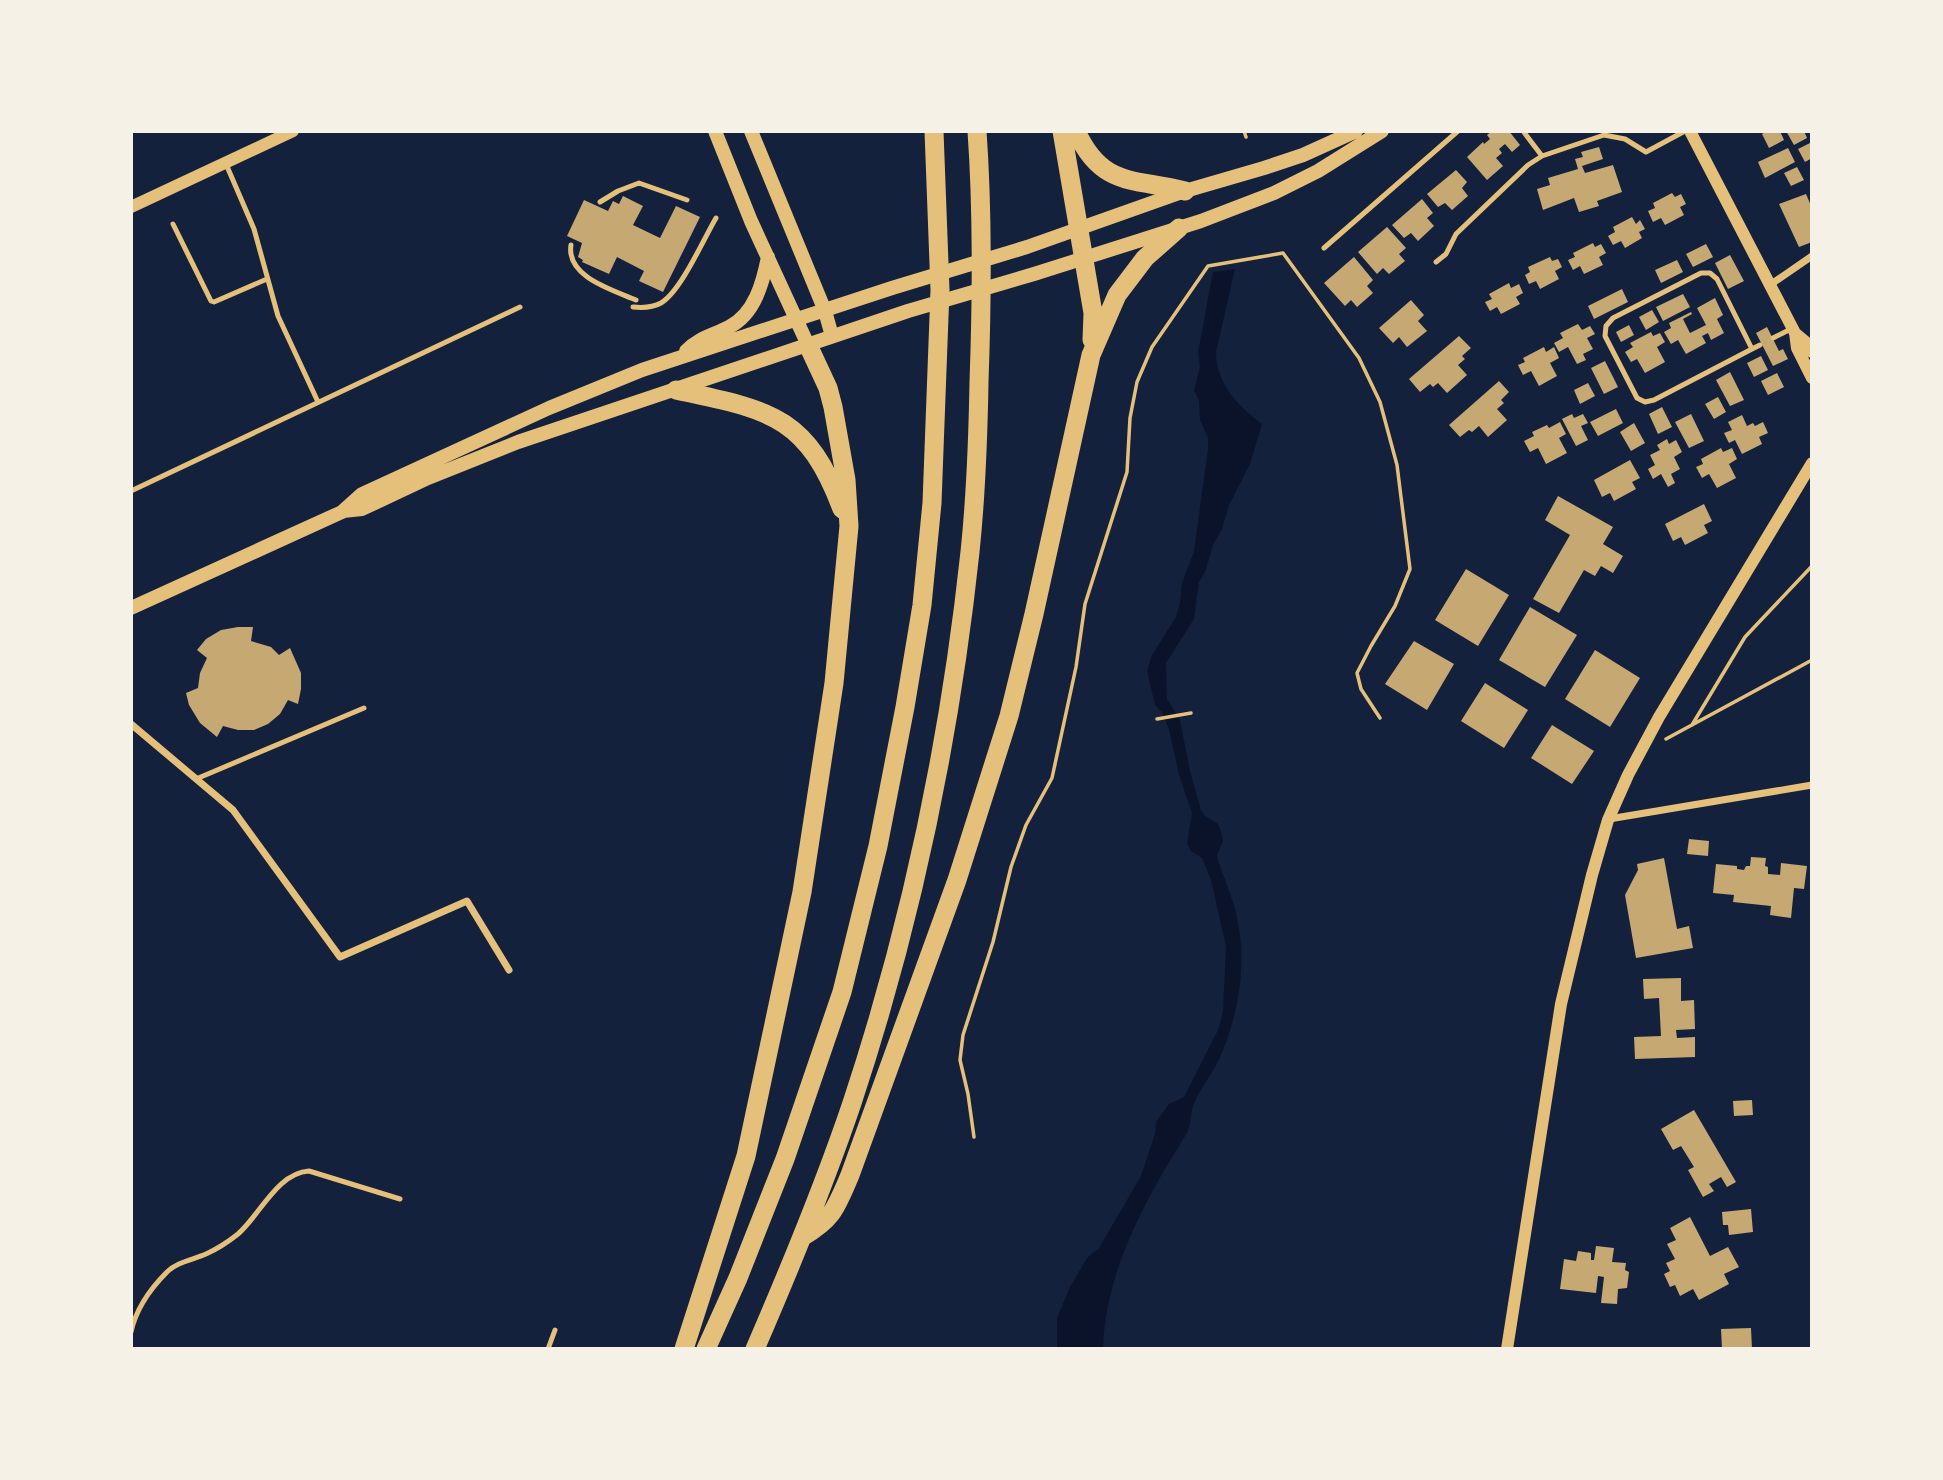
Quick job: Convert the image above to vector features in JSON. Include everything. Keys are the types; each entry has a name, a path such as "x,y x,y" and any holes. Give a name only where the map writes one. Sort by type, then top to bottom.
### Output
{"highway":[{"path":"706,1349 738,1278 785,1159 842,992 878,846 905,707 922,605 932,503 940,290 934,131"},
{"path":"755,1349 802,1237 851,1104 884,999 922,848 945,732 970,551 977,445 982,290 977,131"},
{"path":"802,1237 825,1223 836,1207 877,1105 957,880 1009,716 1034,614 1091,355 1093,313 1062,131"},
{"path":"1076,131 1091,158 1115,176 1128,181 1189,190"},
{"path":"1091,355 1117,295 1145,258 1179,228"},
{"path":"684,1349 746,1156 802,892 835,671 849,526 846,480 828,388 808,345"},
{"path":"676,390 760,410 781,420 816,454 835,490 849,526"}],"main road":[{"path":"715,131 808,345"},
{"path":"751,131 825,311 832,336"},
{"path":"131,608 342,512 362,495 549,408 680,357 1027,247 1189,190 1303,155 1356,131"},
{"path":"342,512 362,509 428,478 518,442 908,311 1201,221 1274,193 1354,151 1382,131"},
{"path":"680,357 692,344 739,321 756,296 768,257"}],"street":[{"path":"1690,131 1794,330 1812,352"},
{"path":"131,207 290,132"},
{"path":"1770,285 1812,256"},
{"path":"1794,330 1797,348 1812,377"},
{"path":"1507,1349 1561,1004 1588,888 1608,820 1659,717 1812,463"},
{"path":"131,724 233,810 340,957 467,901 509,970"},
{"path":"1608,820 1812,785"}],"lane":[{"path":"1324,248 1458,131"},
{"path":"1523,131 1542,156"},
{"path":"1436,262 1448,251 1456,234 1528,165 1542,156 1604,135 1625,139 1646,152 1685,131"},
{"path":"226,163 254,229 278,316 318,402"},
{"path":"600,202 639,183 687,200"},
{"path":"633,307 647,308 658,304 674,292 716,218"},
{"path":"173,224 211,301 267,279"},
{"path":"571,245 571,256 580,271 598,284 636,300"},
{"path":"1752,349 1717,279 1710,273 1701,273 1612,318 1606,326 1605,336 1637,398 1645,402 1654,400 1760,345"},
{"path":"131,491 520,307"},
{"path":"1773,338 1794,330"},
{"path":"196,780 364,708"},
{"path":"131,1332 143,1301 169,1270 221,1247 250,1222 291,1176 309,1171 400,1199"},
{"path":"548,1349 555,1330"}],"path":[{"path":"1244,131 1245,137"},
{"path":"974,1137 960,1060 963,1035 993,942 1011,867 1026,825 1052,778 1076,667 1085,604 1127,472 1130,418 1137,382 1152,347 1208,265 1283,253 1359,358 1380,402 1396,465 1410,569 1395,606 1357,673 1361,689 1380,718"},
{"path":"1692,725 1745,637 1812,566"},
{"path":"1639,754 1812,660"},
{"path":"1157,719 1191,713"}],"water":[{"path":"1235,269 1216,352 1217,363 1230,393 1262,424 1250,464 1229,505 1222,529 1199,582 1194,619 1166,663 1167,699 1180,720 1201,810 1218,824 1221,831 1223,841 1217,855 1218,861 1233,903 1240,935 1242,953 1239,990 1231,1026 1219,1060 1198,1095 1187,1133 1143,1209 1120,1263 1111,1291 1103,1349 1057,1349 1057,1318 1070,1287 1087,1258 1099,1248 1141,1176 1155,1134 1156,1122 1169,1104 1184,1097 1218,1030 1223,1011 1226,947 1211,880 1202,858 1191,851 1187,843 1192,813 1179,775 1169,729 1162,712 1155,705 1147,671 1152,655 1176,617 1182,583 1194,551 1208,438 1200,420 1199,401 1194,390 1200,366 1198,352 1213,272"}],"building":[{"path":"1492,131 1509,131 1520,145 1512,152 1505,144 1499,149 1502,153 1496,158 1503,166 1487,180 1467,157 1490,139 1487,135"},
{"path":"1767,131 1780,131 1784,140 1769,148 1762,134"},
{"path":"1786,131 1804,131 1807,138 1794,145"},
{"path":"1812,142 1812,158 1805,162 1798,149"},
{"path":"1599,147 1603,159 1582,166 1585,173 1613,165 1622,192 1597,201 1599,206 1579,212 1574,198 1543,210 1537,189 1550,185 1548,178 1578,169 1575,159 1583,157 1581,152"},
{"path":"1788,148 1795,162 1765,178 1758,162"},
{"path":"1797,167 1804,180 1791,186 1784,173"},
{"path":"1456,170 1467,182 1462,188 1468,196 1452,210 1445,203 1438,207 1427,194"},
{"path":"1672,193 1675,197 1681,194 1686,204 1680,207 1684,215 1665,225 1661,218 1653,222 1648,211 1655,208 1653,203"},
{"path":"1806,194 1812,208 1812,242 1799,247 1779,204"},
{"path":"623,196 643,206 633,225 660,238 676,206 700,217 663,292 639,281 644,271 617,257 609,274 582,262 578,257 582,243 567,236 584,200 608,211 613,201 619,204"},
{"path":"1422,199 1433,213 1427,218 1434,226 1418,241 1411,233 1404,238 1392,225"},
{"path":"1632,217 1636,224 1640,220 1645,229 1639,232 1642,238 1625,248 1621,241 1613,245 1608,236 1615,232 1613,227"},
{"path":"1387,227 1406,248 1399,254 1405,261 1389,274 1383,268 1377,274 1358,252"},
{"path":"1593,243 1595,247 1601,244 1606,253 1599,257 1603,265 1584,274 1580,266 1573,270 1568,260 1575,257 1573,253"},
{"path":"1706,244 1713,257 1693,267 1686,254"},
{"path":"1730,255 1744,281 1728,289 1715,263"},
{"path":"1354,257 1373,280 1367,286 1373,293 1357,307 1351,300 1345,306 1324,283"},
{"path":"1550,257 1552,261 1558,259 1562,267 1555,271 1559,279 1540,289 1536,281 1529,284 1525,275 1530,272 1528,267"},
{"path":"1677,260 1683,272 1661,283 1655,270"},
{"path":"1509,283 1511,288 1519,284 1523,293 1516,297 1520,304 1501,314 1497,307 1490,311 1485,302 1492,299 1489,294"},
{"path":"1622,289 1628,302 1594,319 1588,306"},
{"path":"1683,294 1690,307 1663,321 1656,307"},
{"path":"1715,298 1723,315 1717,319 1724,333 1711,340 1708,333 1702,336 1706,343 1686,354 1678,340 1671,344 1664,332 1671,328 1669,323 1691,312 1692,314 1683,319 1690,333 1706,325 1697,308"},
{"path":"1411,300 1424,315 1418,321 1427,331 1407,347 1399,337 1393,343 1379,328"},
{"path":"1652,310 1659,322 1646,330 1639,317"},
{"path":"1578,324 1582,330 1590,326 1595,334 1587,338 1593,349 1583,354 1586,360 1577,364 1568,347 1559,352 1554,343 1563,338 1560,333"},
{"path":"1629,325 1634,335 1621,342 1616,332"},
{"path":"1767,327 1779,351 1783,349 1788,359 1773,366 1756,333"},
{"path":"1651,332 1653,336 1660,333 1665,342 1657,347 1665,362 1645,373 1637,359 1631,362 1625,352 1633,347 1630,343"},
{"path":"1459,336 1471,348 1462,356 1465,359 1458,365 1467,375 1447,393 1438,383 1433,387 1430,384 1420,392 1409,379"},
{"path":"1544,347 1546,352 1554,347 1559,358 1550,363 1557,376 1539,386 1531,371 1523,375 1518,365 1525,362 1523,358"},
{"path":"1761,356 1768,370 1754,377 1747,363"},
{"path":"1605,361 1618,387 1604,394 1591,368"},
{"path":"1730,372 1744,400 1730,406 1716,380"},
{"path":"1777,373 1784,387 1768,395 1761,381"},
{"path":"1499,381 1509,392 1501,400 1504,403 1497,409 1507,420 1488,437 1479,426 1460,437 1449,425"},
{"path":"1588,383 1595,396 1580,404 1574,390"},
{"path":"1718,397 1726,412 1714,419 1705,404"},
{"path":"1662,407 1672,427 1658,434 1649,414"},
{"path":"1616,409 1623,423 1598,436 1590,422"},
{"path":"1572,414 1574,418 1583,414 1588,423 1581,426 1588,440 1576,446 1562,419"},
{"path":"1691,414 1704,441 1689,448 1675,422"},
{"path":"1742,415 1747,426 1763,422 1768,433 1759,437 1762,444 1742,454 1735,440 1729,443 1724,433 1732,430 1728,422"},
{"path":"1560,422 1566,434 1559,438 1567,453 1546,464 1538,448 1530,452 1524,441 1534,436 1532,432"},
{"path":"1634,423 1645,443 1631,451 1620,432"},
{"path":"1667,439 1669,444 1676,440 1682,452 1674,457 1680,469 1671,474 1675,483 1668,487 1661,474 1653,479 1648,469 1655,465 1650,455 1660,450 1657,445"},
{"path":"1721,448 1723,452 1732,448 1737,459 1729,464 1736,478 1717,488 1709,474 1702,478 1696,467 1703,464 1701,459"},
{"path":"1630,460 1640,478 1632,482 1636,489 1614,501 1610,493 1602,497 1594,480"},
{"path":"1558,496 1613,527 1603,544 1623,556 1613,573 1601,566 1595,576 1584,570 1559,613 1533,599 1570,535 1545,520"},
{"path":"1704,504 1712,521 1704,525 1708,533 1685,545 1681,537 1673,541 1665,524"},
{"path":"1466,569 1509,595 1478,646 1435,620"},
{"path":"1530,607 1577,635 1545,687 1499,660"},
{"path":"253,627 251,641 271,647 279,655 290,648 301,673 301,689 298,704 288,700 280,714 268,724 254,730 223,726 217,737 200,723 189,705 186,693 198,688 200,673 207,658 197,650 206,639 221,630"},
{"path":"1414,641 1454,664 1427,710 1385,684"},
{"path":"1595,650 1640,678 1610,727 1565,699"},
{"path":"1485,683 1528,710 1504,748 1461,721"},
{"path":"1552,725 1594,751 1572,784 1531,758"},
{"path":"1689,839 1709,841 1708,856 1687,854"},
{"path":"1751,857 1766,858 1768,874 1780,875 1781,863 1807,866 1804,889 1794,888 1791,918 1770,915 1771,906 1733,902 1734,895 1713,893 1716,864 1737,866 1737,869 1744,870 1746,866 1750,866"},
{"path":"1664,858 1677,929 1689,926 1693,948 1636,958 1625,895 1638,870 1637,864"},
{"path":"1681,978 1681,1001 1694,1000 1695,1029 1676,1030 1677,1038 1695,1037 1695,1057 1635,1059 1634,1037 1661,1036 1659,998 1644,999 1643,979"},
{"path":"1752,1100 1753,1115 1734,1116 1733,1101"},
{"path":"1694,1110 1736,1182 1727,1187 1721,1177 1709,1184 1714,1191 1703,1197 1688,1170 1694,1167 1681,1146 1673,1150 1661,1129"},
{"path":"1751,1209 1753,1232 1729,1235 1728,1225 1723,1225 1722,1212"},
{"path":"1690,1217 1710,1256 1728,1247 1739,1267 1724,1274 1729,1284 1699,1300 1693,1289 1680,1296 1675,1285 1670,1287 1664,1274 1670,1271 1666,1263 1675,1259 1667,1244 1676,1240 1670,1228"},
{"path":"1596,1246 1614,1248 1612,1262 1626,1263 1625,1270 1629,1272 1627,1288 1618,1289 1617,1304 1601,1303 1604,1277 1598,1276 1596,1293 1560,1289 1564,1259 1576,1261 1578,1251 1591,1253 1591,1260 1594,1260"},
{"path":"1751,1328 1752,1349 1722,1349 1721,1329"}]}
